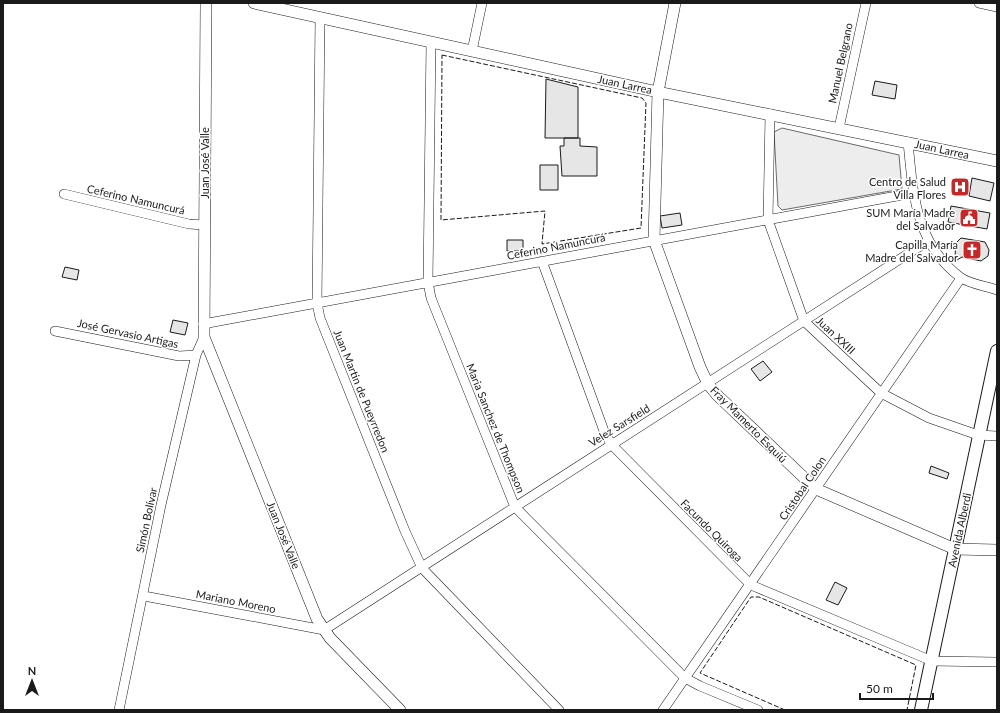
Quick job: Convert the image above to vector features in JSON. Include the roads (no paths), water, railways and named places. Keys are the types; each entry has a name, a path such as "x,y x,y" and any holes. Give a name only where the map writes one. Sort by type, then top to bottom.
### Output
{"main road":[{"name":"Avenida Alberdi","path":"922,710 978,435 997,351"}],"street":[{"name":"Juan José Valle","path":"206,3 204,336 317,619 324,630 400,710"},
{"name":"Juan Larrea","path":"254,3 287,7 320,17 658,92 997,161"},
{"path":"472,51 482,3"},
{"name":"Fray Mamerto Esquiú","path":"675,3 658,92 654,240 700,367 708,384 717,395 816,489 955,549 997,550"},
{"name":"Manuel Belgrano","path":"839,128 866,3"},
{"path":"979,3 997,7"},
{"name":"Juan Martin de Pueyrredon","path":"320,17 317,303 326,333 402,524 422,568 560,710"},
{"name":"Maria Sanchez de Thompson","path":"431,42 428,282 432,298 515,507 685,678 700,686 758,710"},
{"name":"Juan XXIII","path":"770,114 768,220 804,321 881,393 929,418 978,435 997,436"},
{"path":"908,142 913,193 920,224 928,241 942,259 961,278 997,290"},
{"name":"Ceferino Namuncurá","path":"203,324 913,193"},
{"name":"Ceferino Namuncurá","path":"64,194 189,224 204,225"},
{"name":"Velez Sarsfield","path":"324,630 928,241"},
{"name":"Facundo Quiroga","path":"542,261 604,431 611,444 750,585 932,661 997,662"},
{"name":"Cristobal Colon","path":"663,710 961,278"},
{"name":"José Gervasio Artigas","path":"56,330 179,356 196,355"},
{"name":"Simón Bolívar","path":"119,710 144,596 161,505 196,355 204,336"},
{"name":"Mariano Moreno","path":"144,596 324,630"}],"place":[{"name":"Centro de Salud Villa Flores","path":"960,187"},
{"name":"SUM María Madre del Salvador","path":"969,218"},
{"name":"Capilla María Madre del Salvador","path":"972,250"}]}
